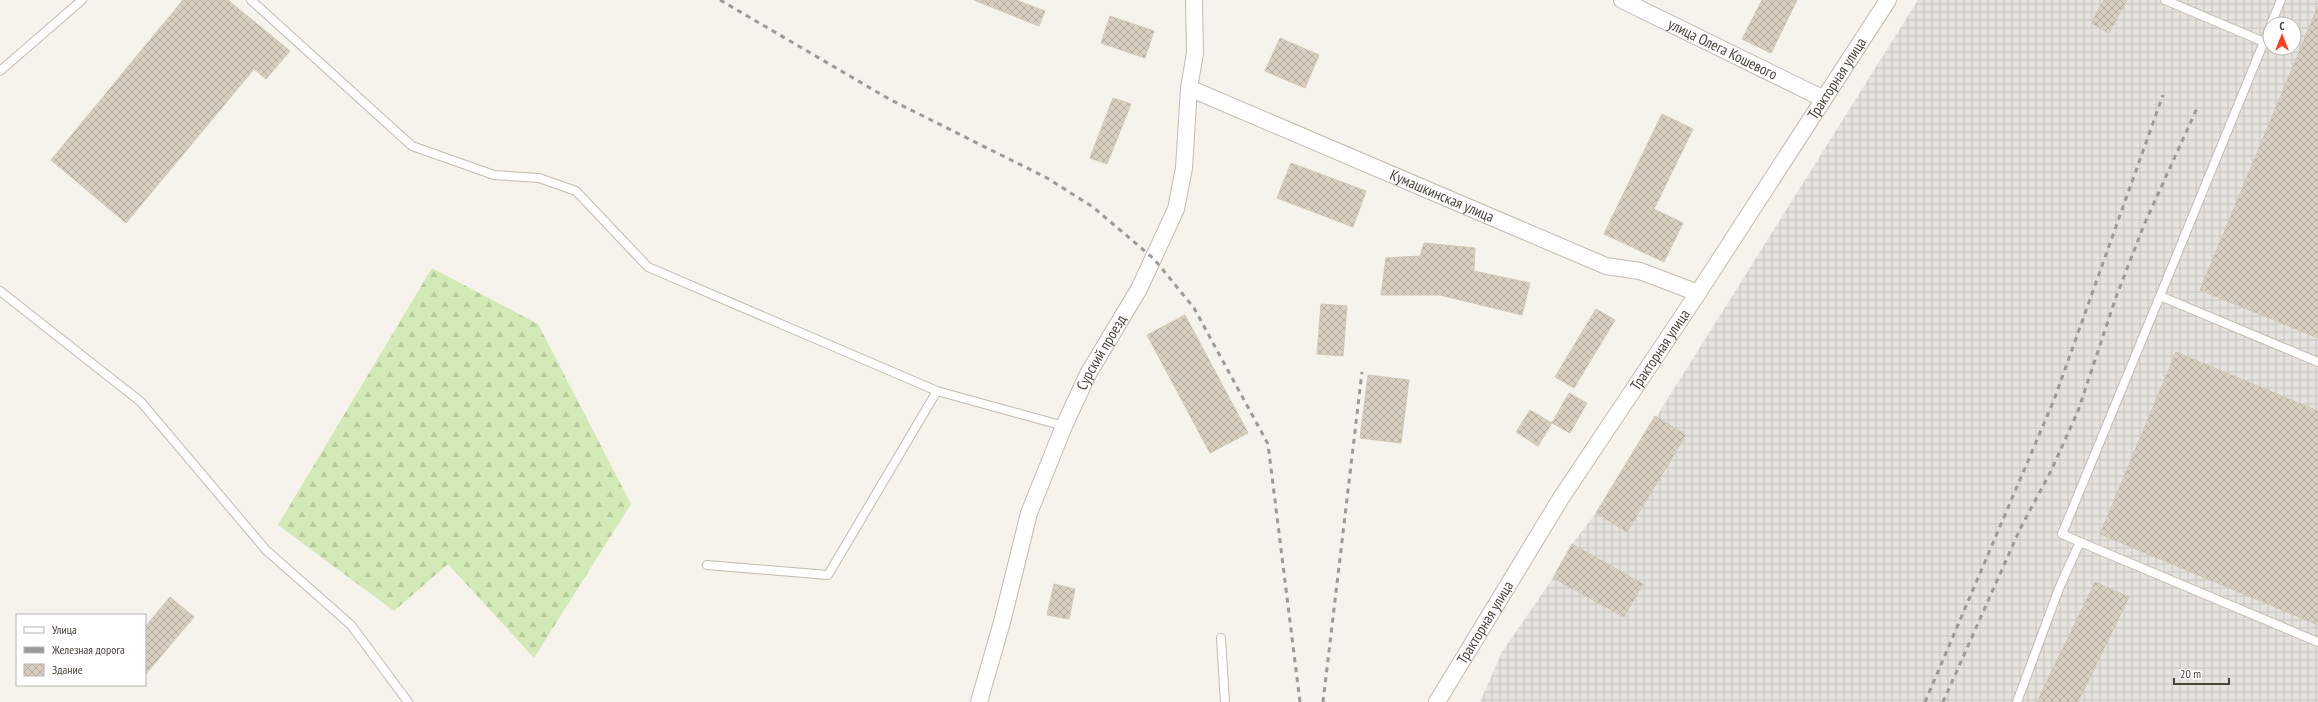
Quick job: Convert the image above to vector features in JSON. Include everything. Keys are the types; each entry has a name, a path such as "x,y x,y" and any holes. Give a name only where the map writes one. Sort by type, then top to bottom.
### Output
{"street":[{"name":"Сурский проезд","path":"979,702 1029,513 1064,426 1088,374 1139,290 1176,209 1184,168 1188,88 1196,53 1194,0"},
{"name":"улица Олега Кошевого","path":"1622,0 1822,98"},
{"name":"Тракторная улица","path":"1437,702 1560,498 1698,293 1822,98 1888,0"},
{"name":"Кумашкинская улица","path":"1188,88 1606,266 1640,271 1698,293"}],"lane":[{"path":"0,71 82,0"},
{"path":"251,0 412,146 494,175 539,178 576,191 648,267 937,391 1064,426"},
{"path":"2166,0 2262,41"},
{"path":"2274,16 2281,0"},
{"path":"2262,47 2062,534 2318,642"},
{"path":"0,291 141,402 266,550 351,625 408,702"},
{"path":"2160,296 2318,362"},
{"path":"707,565 828,575 937,391"},
{"path":"2018,702 2060,586 2080,542"},
{"path":"1221,638 1225,702"}],"shaded area":[{"path":"1918,0 2318,0 2318,702 1480,702 1502,652 1553,578 1572,544 1596,513"}],"green space":[{"path":"432,268 538,324 631,504 534,658 448,564 394,611 278,525"}],"building":[{"path":"183,0 228,0 290,51 266,79 254,69 126,223 51,160"},
{"path":"974,0 1016,0 1045,11 1039,26"},
{"path":"1762,0 1797,0 1771,53 1742,39"},
{"path":"2104,0 2127,0 2109,33 2091,23"},
{"path":"2318,6 2318,338 2200,290 2297,56 2302,56 2302,45"},
{"path":"1110,16 1154,31 1145,58 1101,43"},
{"path":"1280,38 1319,55 1305,88 1265,71"},
{"path":"1113,98 1131,104 1107,164 1090,158"},
{"path":"1662,114 1693,129 1654,209 1683,223 1664,262 1604,234"},
{"path":"1291,163 1366,191 1353,227 1277,198"},
{"path":"1424,243 1475,248 1474,271 1530,283 1522,315 1440,295 1381,295 1386,258 1420,256"},
{"path":"1321,304 1347,306 1343,356 1317,354"},
{"path":"1596,309 1615,320 1574,388 1555,377"},
{"path":"1185,315 1248,433 1210,453 1147,335"},
{"path":"2176,352 2318,411 2318,625 2100,534"},
{"path":"1368,375 1409,380 1401,443 1360,438"},
{"path":"1569,393 1587,403 1570,433 1552,423"},
{"path":"1530,410 1552,423 1538,446 1516,432"},
{"path":"1655,416 1686,435 1627,532 1596,513"},
{"path":"1572,544 1643,584 1624,617 1553,578"},
{"path":"2095,582 2129,597 2078,702 2037,702"},
{"path":"1054,584 1075,589 1069,619 1047,615"},
{"path":"170,597 194,617 146,674 146,626"}],"railway":[{"path":"720,0 889,99 1047,178 1093,207 1154,259 1194,308 1268,444 1300,702"},
{"path":"1925,702 2054,400 2163,95"},
{"path":"1943,702 2020,529 2051,471 2078,411 2116,297 2144,225 2198,106"},
{"path":"1323,702 1362,372"}]}
